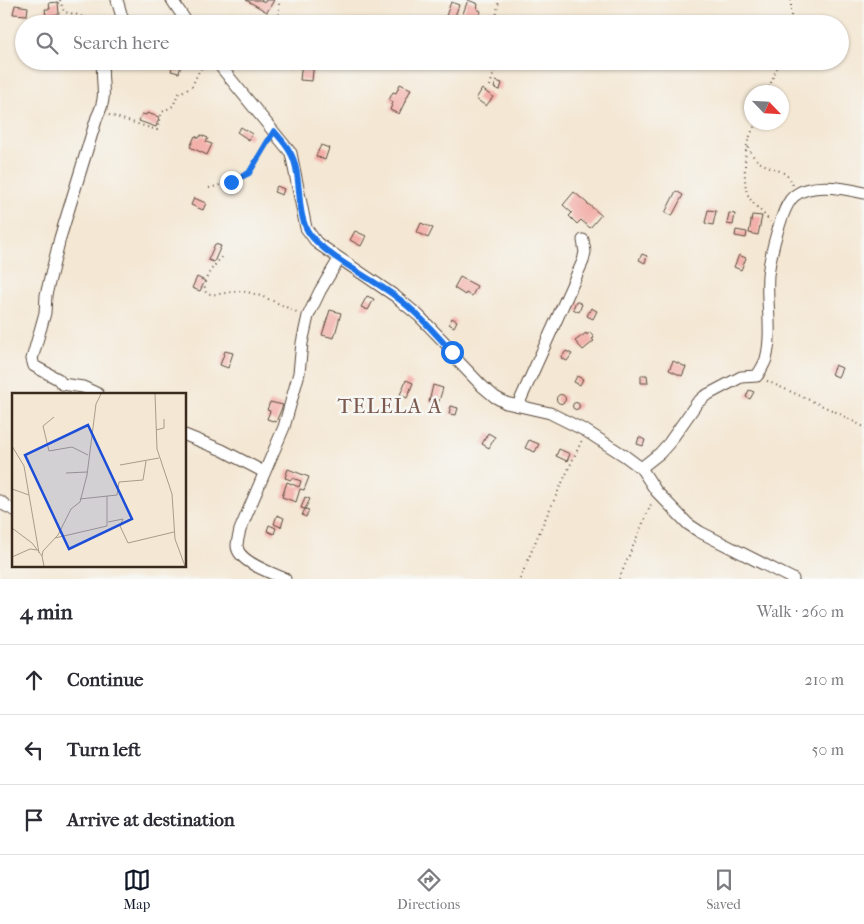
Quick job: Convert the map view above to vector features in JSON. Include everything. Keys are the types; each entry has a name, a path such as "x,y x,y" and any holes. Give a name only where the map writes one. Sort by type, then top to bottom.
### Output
{"street":[{"path":"117,0 119,15"},
{"path":"172,0 182,15"},
{"path":"96,393 83,387 63,390 58,379 34,366 32,360 45,313 46,295 60,238 101,109 105,91 101,76 102,70"},
{"path":"224,70 291,152 306,228 318,243 338,259 395,296 419,316 482,386 495,397 506,403 550,413 586,431 641,468 656,491 688,524 700,532 793,579"},
{"path":"641,468 669,443 697,403 705,396 741,377 757,376 766,360 769,339 768,276 776,233 786,207 794,196 818,188 833,187 864,192"},
{"path":"518,405 583,261 585,252 583,240"},
{"path":"285,579 240,556 237,546 240,530 284,428 299,373 302,343 308,316 338,259"},
{"path":"186,435 222,450 264,472"},
{"path":"0,501 12,509"}],"path":[{"path":"60,0 64,12 78,15"},
{"path":"279,0 279,15"},
{"path":"496,15 499,0"},
{"path":"790,0 791,15"},
{"path":"97,117 107,114 158,130 162,112 173,106 178,94 192,86 200,70"},
{"path":"490,86 494,70"},
{"path":"771,85 777,70"},
{"path":"753,130 747,144 746,193 752,202 765,214 776,233"},
{"path":"209,188 231,182 249,173 274,131"},
{"path":"747,144 759,162 782,172 790,178 793,184 794,196"},
{"path":"222,257 207,276 206,293 216,295 230,292 248,292 308,316"},
{"path":"757,376 834,411 864,427"},
{"path":"520,579 586,431"},
{"path":"619,579 656,491"}],"building":[{"path":"246,0 265,2 266,0 274,0 267,12"},
{"path":"468,0 478,4 477,9 481,11 479,15 462,15"},
{"path":"58,2 59,14 46,15 45,9 50,9 49,3"},
{"path":"451,2 459,5 455,15 446,15"},
{"path":"15,5 28,7 27,15 13,14"},
{"path":"171,70 180,70 179,73"},
{"path":"301,70 313,70 312,81 300,80"},
{"path":"496,81 502,83 500,90 494,88"},
{"path":"400,84 411,89 399,114 390,110 393,102 389,100 393,92 396,93"},
{"path":"482,89 493,97 486,106 476,99"},
{"path":"147,113 159,117 156,127 139,121 142,114 146,115"},
{"path":"241,127 252,134 249,140 237,132"},
{"path":"201,135 208,138 206,142 212,144 207,155 190,147 195,136 199,138"},
{"path":"321,145 329,148 325,160 316,156"},
{"path":"277,186 284,189 282,195 274,192"},
{"path":"676,191 683,195 672,216 665,213"},
{"path":"574,192 601,215 590,228 581,220 577,224 569,216 572,213 563,205"},
{"path":"194,198 206,203 203,210 191,205"},
{"path":"708,210 716,211 713,225 705,223"},
{"path":"729,213 735,214 733,225 727,224"},
{"path":"752,215 762,216 758,235 749,233"},
{"path":"421,223 433,228 428,238 417,232"},
{"path":"736,230 747,232 746,238 735,236"},
{"path":"355,231 366,236 361,246 350,240"},
{"path":"215,244 221,246 214,262 208,260"},
{"path":"642,254 647,256 645,263 639,260"},
{"path":"739,255 746,258 741,270 734,267"},
{"path":"197,277 205,281 200,291 192,288"},
{"path":"460,277 477,286 472,296 466,293 465,295 454,288"},
{"path":"367,296 374,299 368,310 361,307"},
{"path":"576,301 582,304 579,312 573,309"},
{"path":"591,308 597,311 593,319 587,316"},
{"path":"330,310 341,313 334,338 322,335"},
{"path":"452,318 457,321 454,327 449,324"},
{"path":"590,332 594,341 583,350 575,341"},
{"path":"225,351 233,353 228,368 220,365"},
{"path":"566,351 572,354 567,361 561,358"},
{"path":"673,361 686,367 682,376 669,370"},
{"path":"835,365 842,368 838,377 831,374"},
{"path":"641,375 647,375 648,383 641,383"},
{"path":"577,376 583,379 580,385 574,382"},
{"path":"406,380 413,383 407,398 400,395"},
{"path":"433,385 443,388 438,404 429,402"},
{"path":"749,390 754,392 750,399 746,397"},
{"path":"561,395 565,399 561,403 557,399"},
{"path":"270,402 283,405 276,422 267,419 270,411 267,410"},
{"path":"576,402 580,406 576,410 572,406"},
{"path":"451,406 458,408 456,415 449,414"},
{"path":"488,433 495,437 489,448 482,444"},
{"path":"639,437 645,440 643,446 637,444"},
{"path":"529,440 539,444 535,452 525,448"},
{"path":"559,449 570,454 567,461 556,456"},
{"path":"288,469 309,477 304,490 300,489 296,502 282,497 287,482 299,487 301,481 285,478"},
{"path":"305,497 310,499 305,509 301,508"},
{"path":"305,509 309,510 306,517 302,515"},
{"path":"277,515 284,518 281,527 274,524"},
{"path":"269,525 276,528 274,534 267,531"}],"district":[{"name":"TELELA A","path":"390,406"}],"route":[{"path":"231,182 249,173 274,131 291,152 300,190 303,217 310,234 338,259 395,296 419,316 452,352"}]}
